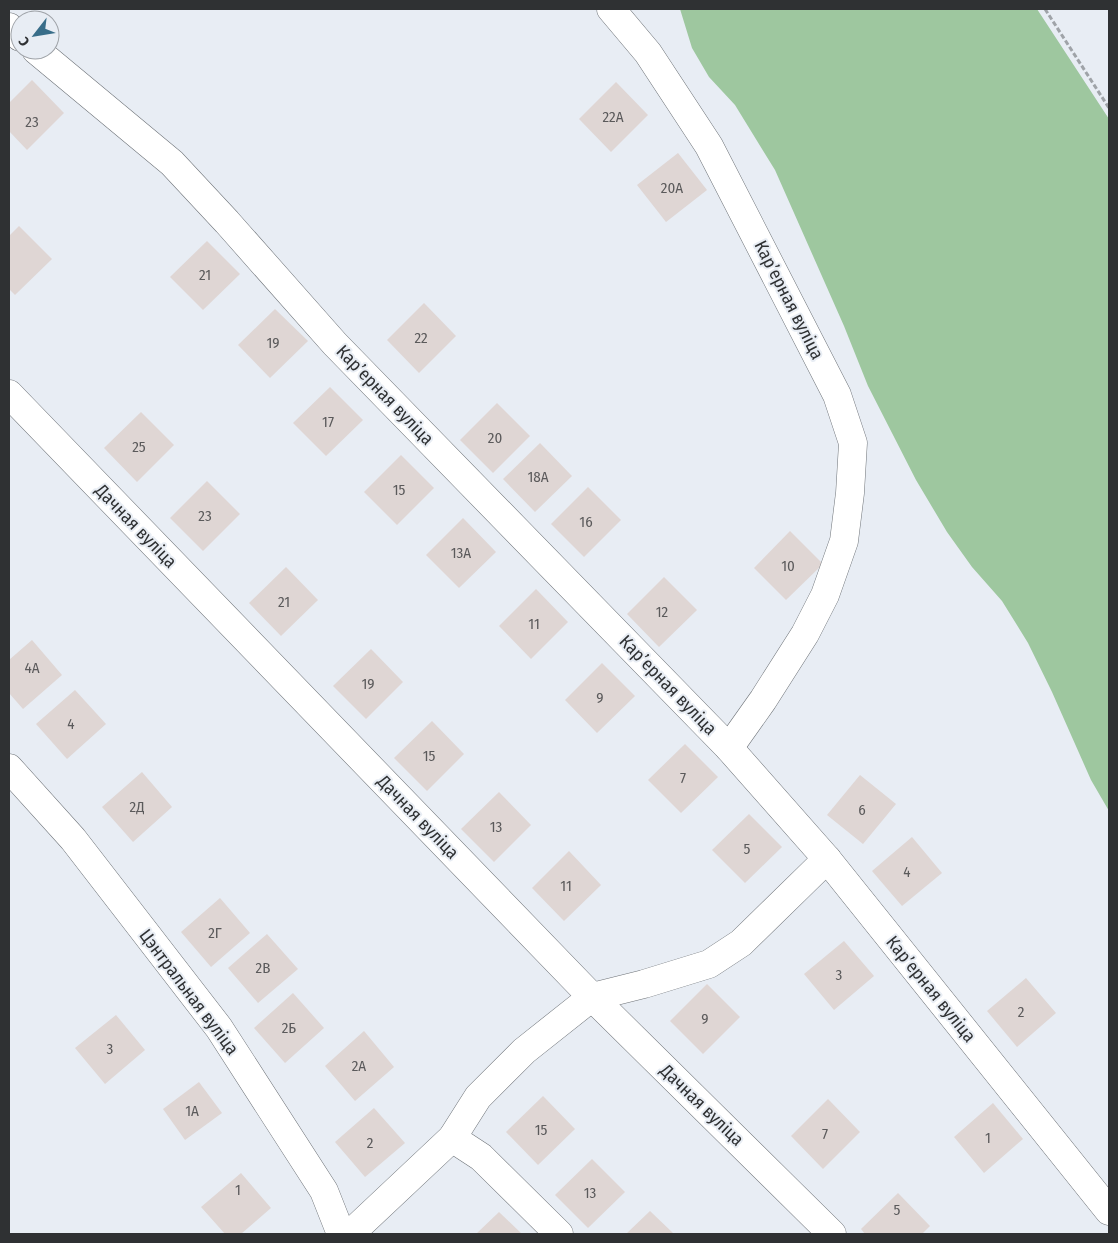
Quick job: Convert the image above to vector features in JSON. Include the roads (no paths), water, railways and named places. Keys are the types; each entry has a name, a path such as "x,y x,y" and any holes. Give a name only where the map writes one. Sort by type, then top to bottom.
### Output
{"street":[{"name":"Карʼерная вуліца","path":"611,9 648,53 709,146 837,395 853,443 850,493 844,541 825,595 800,643 729,748"},
{"name":"Карʼерная вуліца","path":"48,60 172,163 335,344 729,748 827,858 1109,1211"},
{"name":"Дачная вуліца","path":"9,394 592,997 832,1234"},
{"name":"Цэнтральная вуліца","path":"9,768 73,839 219,1028 324,1191 341,1234"},
{"path":"350,1234 452,1138 478,1097 524,1051 592,997 644,984 709,964 741,943 827,858"},
{"path":"452,1138 481,1157 559,1234"}]}
